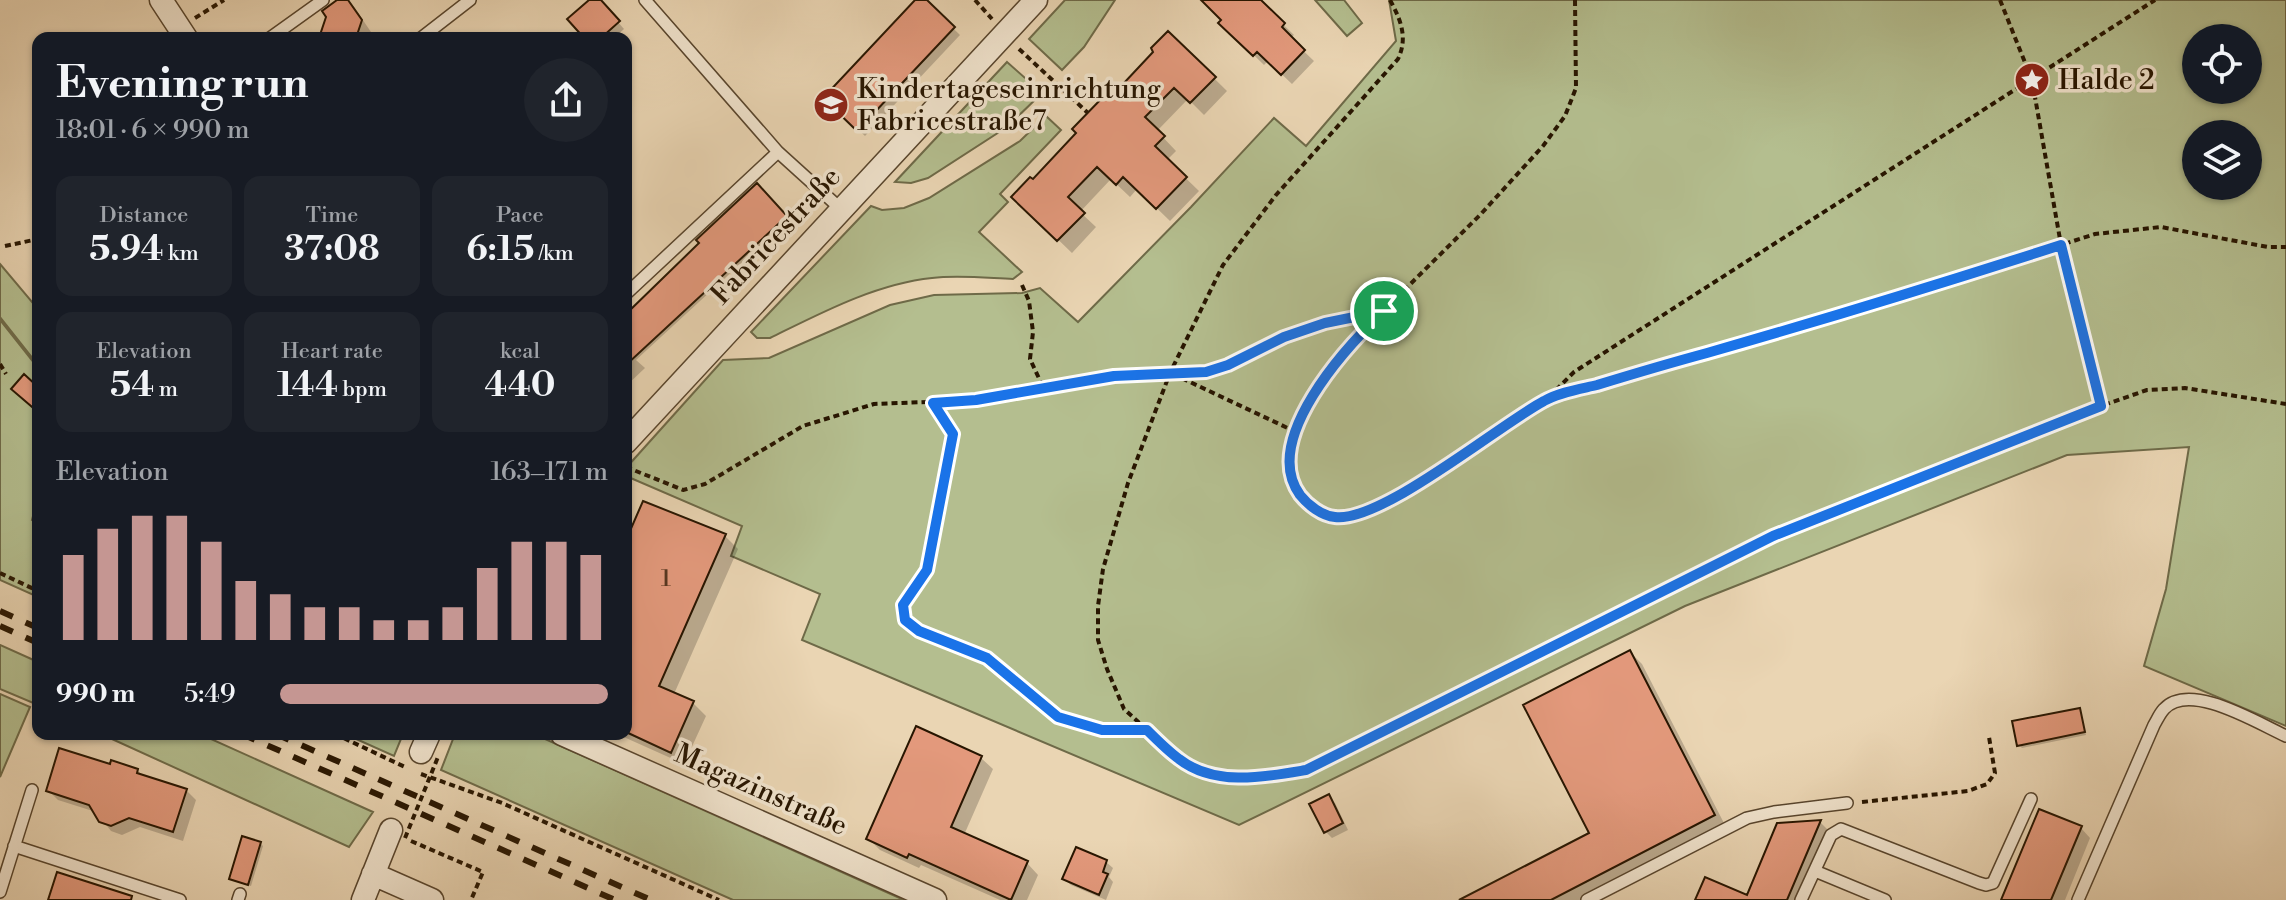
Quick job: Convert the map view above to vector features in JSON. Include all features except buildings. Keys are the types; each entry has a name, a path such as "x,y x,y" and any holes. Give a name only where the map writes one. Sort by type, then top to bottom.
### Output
{"street":[{"path":"161,0 182,32"},
{"name":"Fabricestraße","path":"632,436 1036,0"},
{"name":"Magazinstraße","path":"575,740 935,900"},
{"path":"363,900 373,874 398,834"},
{"path":"373,874 432,900"}],"lane":[{"path":"278,32 323,0"},
{"path":"429,32 470,0"},
{"path":"645,0 778,152 842,210"},
{"path":"632,288 778,152"},
{"path":"2078,900 2164,708 2177,700 2204,700 2286,736"},
{"path":"0,892 32,790"},
{"path":"1801,900 1831,835 1841,829 1979,883 1993,883 2031,799"},
{"path":"1587,900 1747,818 1847,803"},
{"path":"14,846 180,900"},
{"path":"1815,871 1885,900"}],"path":[{"path":"184,32 224,0"},
{"path":"1390,0 1400,21 1404,41 1398,59 1276,195 1223,265 1170,373 1128,483 1103,569 1098,640 1124,709 1181,761 1205,773 1260,778 1306,770 1773,536 2147,390 2185,388 2286,404"},
{"path":"1575,0 1576,88 1565,116 1543,146 1480,215 1364,330 1319,387 1294,431 1289,466 1295,487 1308,505 1333,517 1352,516 1394,498 1547,399 1574,372 2155,0"},
{"path":"2000,0 2032,80 2061,245 2101,406"},
{"path":"1029,59 1088,113"},
{"path":"1547,399 1897,298 2095,234 2161,227 2268,247 2286,247"},
{"path":"5,246 32,240"},
{"path":"1022,285 1029,301 1033,332 1030,359 1044,389"},
{"path":"632,469 683,490 705,484 803,426 874,404 976,400 1114,376 1206,372 1228,365 1284,337 1325,323 1384,311"},
{"path":"0,364 6,374"},
{"path":"1170,373 1294,431"},
{"path":"933,403 953,434 927,570 903,605 905,620 919,631 987,658 1058,717 1102,730 1147,730"},
{"path":"0,573 32,588"},
{"path":"1847,803 1968,791 1987,784 1995,773 1989,737"},
{"path":"348,740 435,781 502,803 719,900"},
{"path":"429,748 398,834 483,872 471,900"}],"green space":[{"path":"1065,0 1115,0 1084,47 1062,70 1029,39"},
{"path":"1315,0 1344,0 1362,23 1347,36"},
{"path":"1389,0 2286,0 2286,726 2144,666 2166,589 2189,447 2067,455 1685,606 1239,825 802,640 820,594 731,556 742,526 632,479 632,461 723,360 769,358 890,305 934,295 1022,293 1040,288 1078,322 1274,118 1306,146 1396,41"},
{"path":"1007,62 1042,93 1007,127 928,178 911,183 895,182"},
{"path":"1046,116 1061,130 1000,194 1008,202 979,232 1022,272 1013,279 952,277 911,281 849,301 770,338 757,338 751,332 871,206 882,210 904,208 929,198 1020,141"},
{"path":"0,264 32,302 32,357 0,317"},
{"path":"0,320 32,360 32,594 0,580"},
{"path":"0,645 32,659 32,702 0,689"},
{"path":"0,694 30,707 0,777"},
{"path":"114,740 213,740 373,812 349,847"},
{"path":"358,740 401,740 394,756"},
{"path":"453,740 547,740 904,900 733,900 441,770"}],"railway":[{"path":"0,611 32,625"},
{"path":"0,626 32,640"},
{"path":"255,740 615,900"},
{"path":"290,740 651,900"}],"place":[{"name":"Halde 2","path":"2032,80"},
{"name":"Kindertageseinrichtung Fabricestraße7","path":"831,105"}],"route":[{"path":"2061,245 2101,406 1773,536 1306,770 1260,778 1205,773 1181,761 1147,730 1102,730 1058,717 987,658 919,631 905,620 903,605 927,570 953,434 933,403 976,400 1114,376 1206,372 1228,365 1284,337 1325,323 1384,311 1364,330 1319,387 1294,431 1289,466 1295,487 1308,505 1333,517 1352,516 1384,504 1547,399 1897,298 2061,245"}]}
